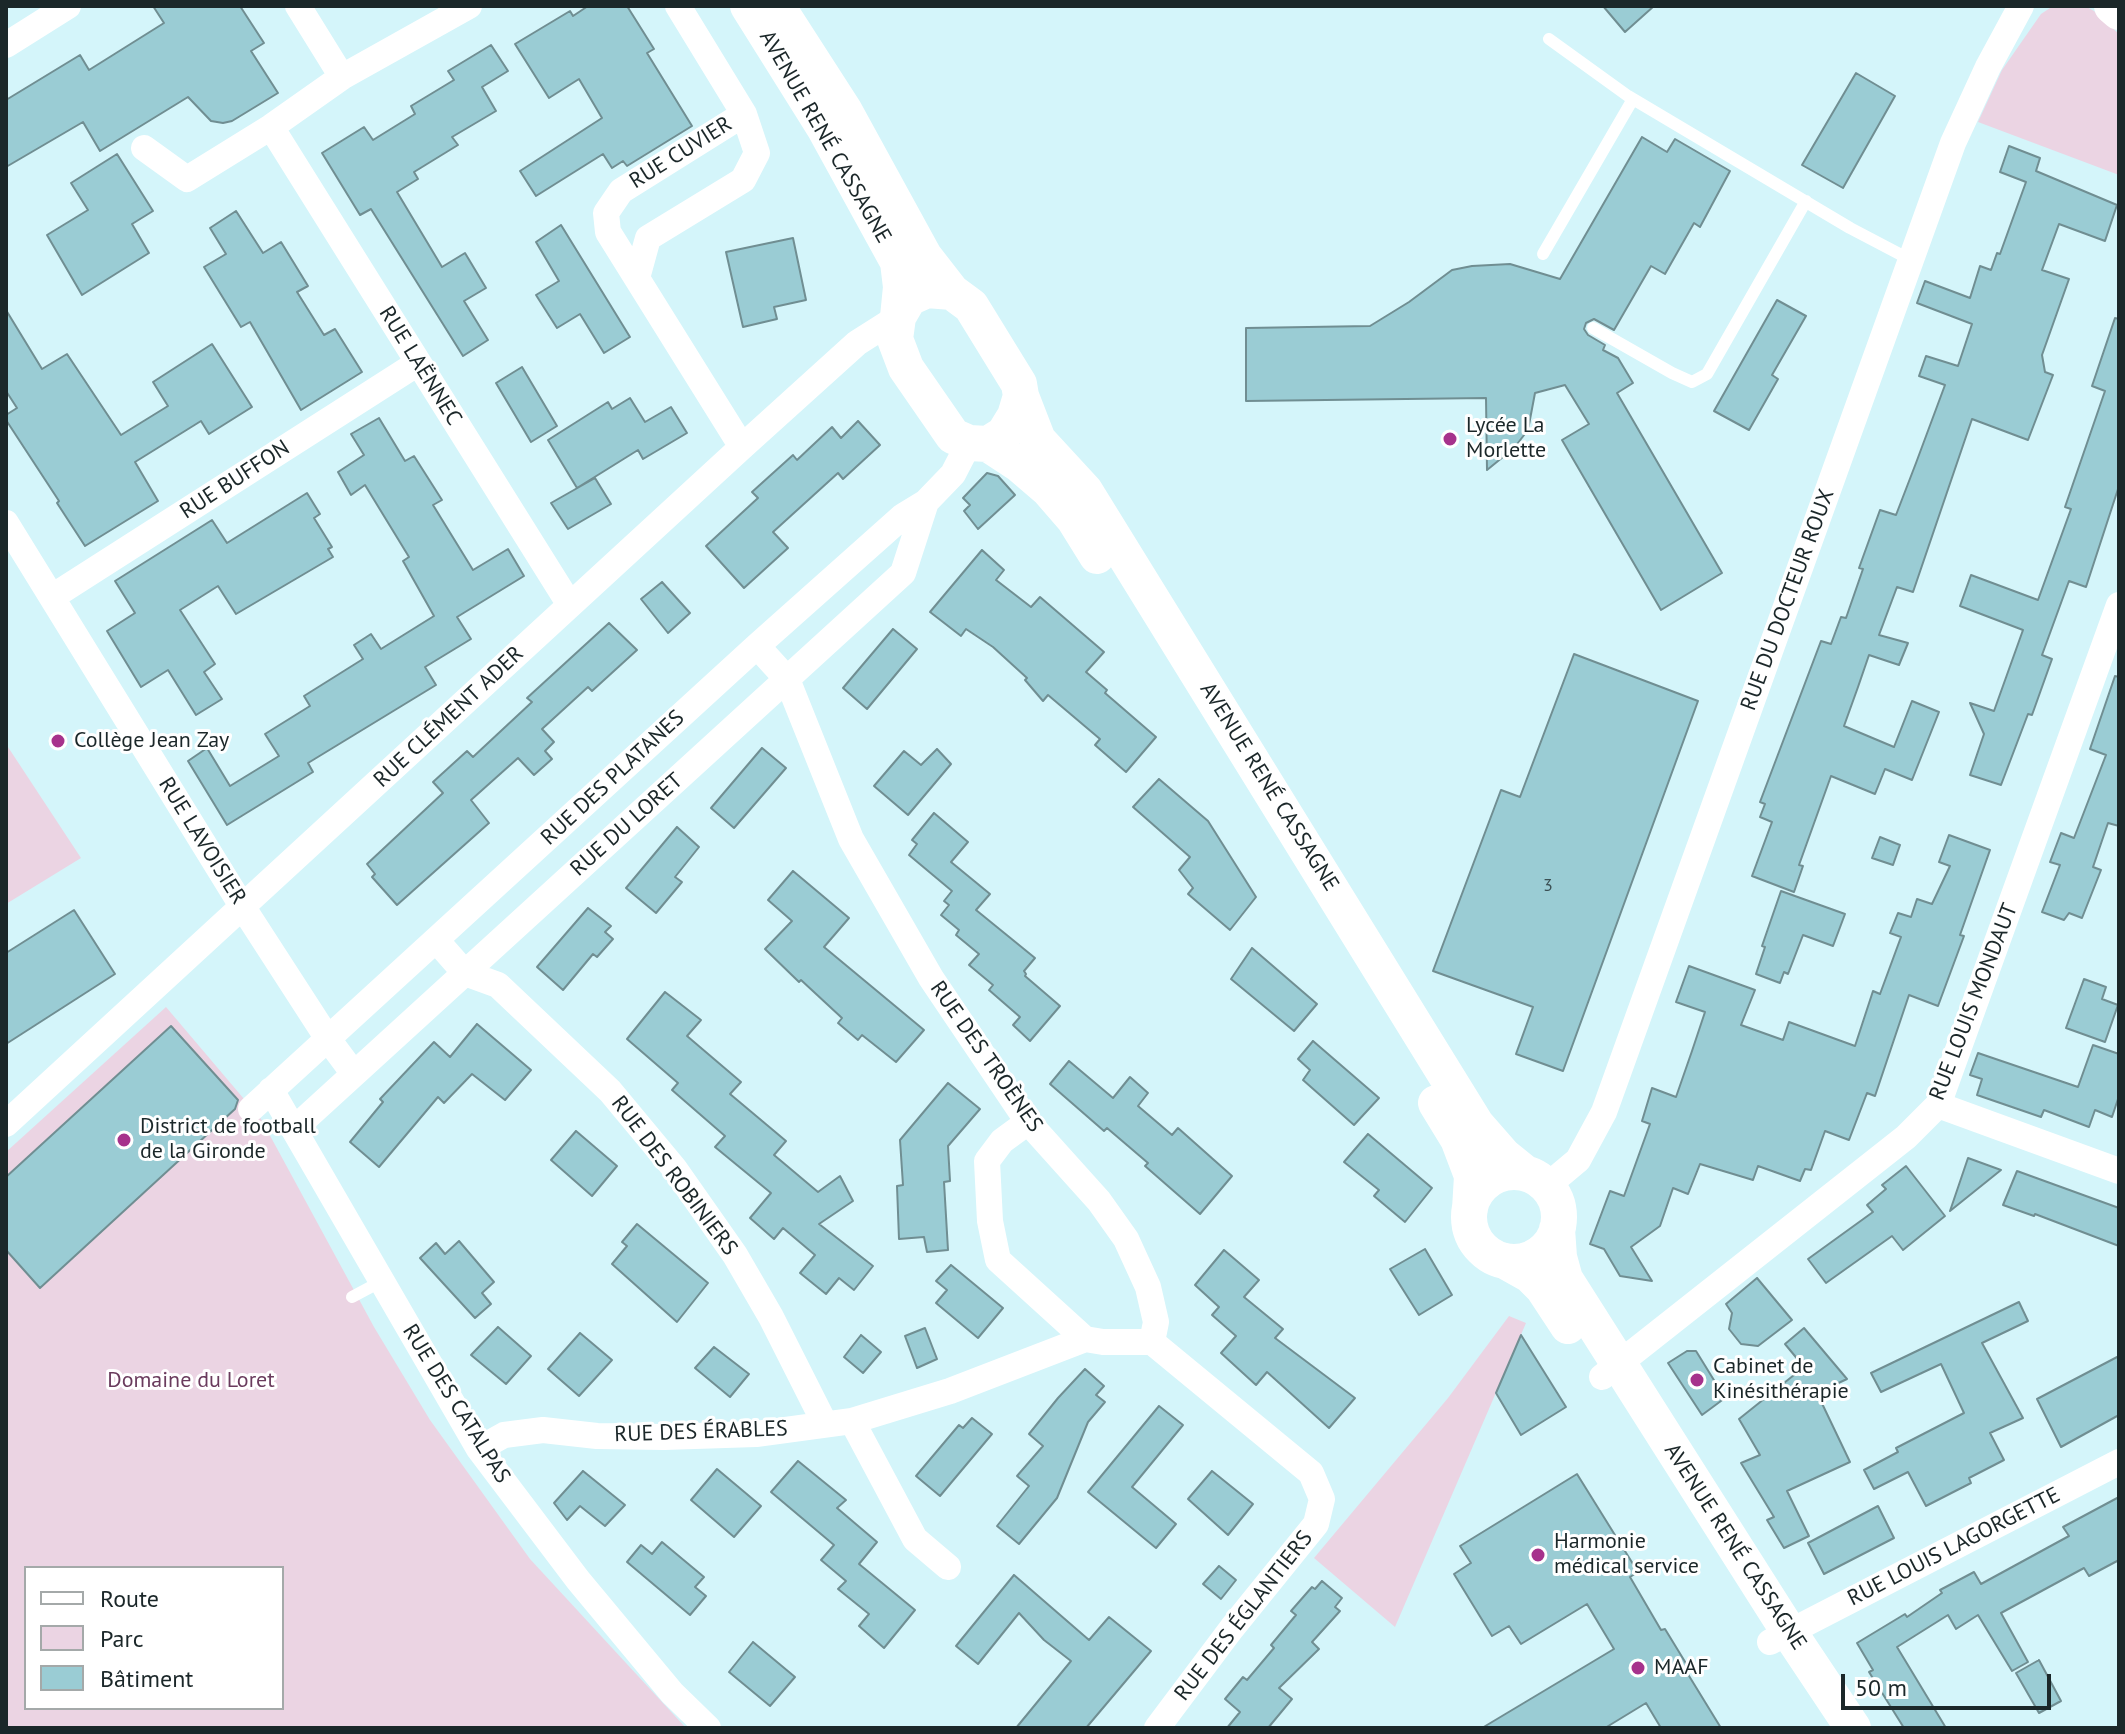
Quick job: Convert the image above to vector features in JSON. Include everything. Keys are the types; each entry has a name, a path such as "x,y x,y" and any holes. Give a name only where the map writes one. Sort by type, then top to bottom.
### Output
{"main road":[{"name":"AVENUE RENÉ CASSAGNE","path":"748,6 825,129 898,262 901,287 895,339 906,368 953,436 978,444 1030,473 1074,519 1458,1139 1472,1176 1469,1223 1473,1236 1481,1248 1492,1256 1530,1275 1611,1371"},
{"name":"AVENUE RENÉ CASSAGNE","path":"777,6 844,110 924,256 952,292 971,306 1019,384 1038,440 1085,491 1476,1124 1504,1156 1536,1180 1558,1206 1559,1257 1565,1279 1611,1371 1779,1637 1826,1728"},
{"path":"2112,6 2119,12"},
{"path":"898,317 909,298 927,290 952,292"},
{"path":"978,444 1004,434 1015,416 1021,396"},
{"path":"1470,1209 1484,1183 1496,1176 1511,1172 1536,1180"},
{"path":"1505,1261 1519,1262 1543,1251 1557,1229"},
{"name":"AVENUE RENÉ CASSAGNE","path":"1779,1637 1853,1728"}],"street":[{"path":"6,45 68,6"},
{"path":"298,6 342,77"},
{"path":"144,148 187,179 271,127 342,77 469,6"},
{"name":"RUE CUVIER","path":"637,278 648,238 743,180 757,153 744,114 678,6"},
{"name":"RUE DU DOCTEUR ROUX","path":"1536,1180 1578,1160 1604,1112 1953,143 1988,67 2021,6"},
{"name":"RUE CUVIER","path":"742,447 608,232 606,213 621,191 744,114"},
{"name":"RUE LAËNNEC","path":"271,127 570,605"},
{"name":"RUE CLÉMENT ADER","path":"6,1124 742,447 857,343 898,317"},
{"name":"RUE BUFFON","path":"52,597 418,363"},
{"name":"RUE DES PLATANES","path":"251,1109 757,646 903,516 926,502 978,444"},
{"name":"RUE DU LORET","path":"295,1128 903,573 926,502"},
{"name":"RUE LAVOISIER","path":"6,523 242,906 354,1074"},
{"name":"RUE LOUIS MONDAUT","path":"1611,1371 1906,1137 1938,1105 2119,605"},
{"path":"757,646 787,679"},
{"name":"RUE DES TROÈNES","path":"787,679 851,839 931,978 1028,1122 1099,1201 1126,1239 1148,1287 1156,1322 1152,1342"},
{"name":"RUE DES ROBINIERS","path":"436,940 465,973 498,985 610,1091 674,1168 735,1255 771,1317 825,1424"},
{"name":"RUE DES CATALPAS","path":"271,1090 479,1449 578,1580 672,1693 708,1728"},
{"path":"1938,1105 2119,1171"},
{"path":"1028,1122 1002,1141 987,1161 990,1221 998,1260 1085,1339"},
{"name":"RUE DES ÉRABLES","path":"479,1449 504,1435 543,1430 597,1436 664,1437 756,1434 852,1421 963,1386 1085,1339 1152,1342"},
{"name":"RUE DES ÉGLANTIERS","path":"1152,1342 1311,1473 1322,1499 1316,1524 1157,1728"},
{"path":"852,1421 915,1539 948,1567"},
{"name":"RUE LOUIS LAGORGETTE","path":"1779,1637 2119,1462"}],"lane":[{"path":"1549,39 1633,99 1850,228 1911,260"},
{"path":"1543,254 1633,99"},
{"path":"1593,328 1692,382 1707,374 1806,201"},
{"path":"352,1297 382,1281"}],"green space":[{"path":"2053,6 2085,6 2119,34 2119,175 1978,122 2002,70 2041,14"},
{"path":"6,744 81,858 6,904"},
{"name":"Domaine du Loret","path":"166,1007 261,1119 374,1327 430,1420 530,1559 686,1728 6,1728 6,1152"},
{"path":"1509,1316 1526,1323 1395,1627 1314,1558 1448,1398"}],"building":[{"path":"153,6 240,6 264,43 251,51 278,93 232,121 223,123 211,121 188,97 100,151 83,122 6,167 6,100 80,55 89,70 164,23"},
{"path":"588,6 627,6 654,49 647,53 692,126 627,166 623,161 612,168 603,154 536,196 520,171 602,118 579,79 549,98 515,44 570,11 573,16"},
{"path":"1603,6 1654,6 1625,32"},
{"path":"491,45 508,71 482,87 496,111 452,137 458,145 414,172 418,179 397,192 442,267 465,253 486,288 464,301 488,340 463,356 371,209 360,215 322,153 364,127 373,140 415,114 411,106 454,80 448,71"},
{"path":"1856,73 1895,96 1843,188 1802,165"},
{"path":"1642,137 1667,152 1675,139 1730,171 1700,227 1694,223 1665,274 1651,266 1614,330 1594,319 1586,323 1584,329 1605,345 1603,350 1618,358 1633,383 1617,393 1722,573 1661,610 1562,440 1589,424 1565,385 1535,393 1528,430 1514,448 1487,470 1486,398 1246,401 1246,328 1370,326 1452,270 1472,266 1510,264 1560,279"},
{"path":"2009,146 2040,158 2036,171 2117,205 2105,241 2059,224 2042,270 2069,279 2042,355 2045,372 2053,375 2028,440 1972,419 1913,592 1897,587 1879,635 1908,643 1899,665 1869,655 1844,726 1894,747 1912,701 1939,712 1912,780 1885,769 1875,794 1831,776 1799,865 1803,866 1794,892 1752,876 1772,822 1760,817 1765,804 1760,802 1821,641 1831,644 1841,617 1846,618 1863,569 1859,568 1880,510 1896,515 1916,463 1945,385 1919,376 1926,356 1958,366 1972,324 1917,303 1925,281 1970,298 1980,266 1991,270 1997,253 2000,254 2026,182 2000,172"},
{"path":"117,154 153,211 132,224 149,253 82,295 47,235 88,210 71,183"},
{"path":"236,211 263,253 281,242 308,286 297,292 324,335 335,329 362,372 301,410 250,322 241,327 204,267 226,254 210,228"},
{"path":"561,225 630,337 604,353 580,314 557,328 536,295 559,281 536,242"},
{"path":"793,238 806,300 774,307 777,319 743,327 726,252"},
{"path":"1777,300 1806,316 1772,375 1778,379 1749,430 1714,411"},
{"path":"6,310 42,369 67,354 121,435 168,406 153,382 212,344 252,407 209,434 201,421 135,462 158,501 85,546 6,420 6,415 17,408 6,391"},
{"path":"2115,318 2119,319 2119,486 2086,587 2069,581 2042,655 2052,659 2032,715 2028,714 2001,785 1970,775 1984,734 1970,703 1994,711 2023,630 1960,606 1971,575 2038,600 2071,509 2065,507 2105,391 2092,386"},
{"path":"522,367 557,426 531,442 496,383"},
{"path":"630,398 645,422 671,407 687,433 643,459 638,450 577,488 548,440 608,402 612,409"},
{"path":"379,418 405,461 414,456 442,500 433,505 473,570 508,549 524,576 457,617 471,639 425,667 436,685 308,763 313,772 227,825 188,761 207,748 230,786 279,756 265,734 310,706 304,696 363,659 354,645 371,634 381,649 434,616 403,561 409,557 365,485 351,495 338,472 364,455 351,434"},
{"path":"858,421 880,445 843,479 838,473 773,532 788,548 744,588 706,546 758,498 752,492 793,455 797,460 832,427 841,438"},
{"path":"987,473 998,476 1015,495 978,529 964,511 970,505 963,498"},
{"path":"595,478 611,504 568,529 551,503"},
{"path":"307,493 320,514 314,518 332,547 328,549 333,557 236,614 218,586 180,610 215,664 204,672 222,699 196,715 168,670 141,687 107,631 135,613 115,581 212,520 227,543"},
{"path":"982,550 1004,570 996,580 1031,607 1040,597 1104,652 1086,672 1107,690 1105,693 1156,737 1126,772 1095,745 1100,739 1048,695 1043,701 1025,680 1027,678 993,647 966,629 961,636 930,612"},
{"path":"662,582 690,613 668,633 641,599"},
{"path":"609,623 637,650 592,691 588,687 542,729 554,742 545,751 552,759 534,775 518,758 471,800 489,823 397,905 372,877 375,874 367,864 443,793 433,782 467,751 473,757 532,702 527,698"},
{"path":"893,629 917,649 867,709 843,688"},
{"path":"1574,654 1698,701 1563,1071 1516,1054 1533,1007 1433,971 1501,790 1520,797"},
{"path":"2115,676 2119,677 2119,826 2108,823 2093,867 2101,870 2082,918 2069,913 2064,920 2042,912 2060,865 2050,862 2061,833 2074,838 2106,755 2090,749"},
{"path":"762,748 786,768 734,828 711,808"},
{"path":"937,749 951,764 908,815 874,786 904,751 921,765"},
{"path":"1159,779 1208,821 1256,897 1230,930 1188,894 1193,888 1179,870 1190,857 1133,807"},
{"path":"934,813 968,842 951,862 990,894 976,910 1035,958 1024,971 1025,976 1060,1006 1030,1041 1013,1025 1020,1017 989,990 993,985 969,965 979,954 956,935 959,930 941,915 949,905 944,901 952,891 909,855 917,844 912,840"},
{"path":"677,827 699,847 675,877 682,882 656,913 626,888"},
{"path":"1949,835 1990,850 1960,935 1964,936 1938,1006 1909,995 1875,1096 1867,1093 1849,1140 1825,1131 1811,1170 1805,1169 1800,1181 1758,1166 1753,1180 1700,1164 1688,1194 1673,1188 1660,1226 1631,1247 1652,1281 1620,1276 1604,1249 1590,1244 1610,1191 1624,1196 1650,1124 1642,1121 1652,1088 1676,1097 1705,1012 1676,1002 1689,966 1755,990 1741,1025 1783,1040 1789,1022 1855,1046 1873,991 1880,994 1901,937 1890,933 1898,913 1911,917 1917,899 1932,904 1950,866 1939,862"},
{"path":"1880,837 1900,845 1893,865 1872,858"},
{"path":"793,871 849,918 824,947 924,1030 896,1062 862,1035 858,1040 838,1023 842,1018 765,949 792,921 768,900"},
{"path":"1781,891 1845,914 1833,946 1803,935 1788,974 1784,972 1780,983 1756,974"},
{"path":"588,908 611,926 605,932 613,939 597,957 593,954 563,990 537,967"},
{"path":"74,910 115,974 6,1044 6,953"},
{"path":"1252,948 1317,1004 1294,1031 1231,979"},
{"path":"2084,979 2106,987 2102,999 2118,1005 2105,1042 2066,1028"},
{"path":"665,992 701,1020 687,1036 741,1082 730,1094 786,1141 774,1155 818,1192 840,1176 853,1201 819,1224 873,1266 854,1290 839,1278 826,1294 800,1273 815,1255 783,1228 774,1239 750,1218 771,1193 715,1147 725,1136 672,1090 678,1083 627,1039"},
{"path":"477,1024 531,1070 505,1100 472,1074 444,1103 438,1097 379,1167 350,1142 383,1102 380,1099 434,1042 450,1057"},
{"name":"District de football de la Gironde","path":"171,1026 238,1100 235,1109 40,1288 6,1250 6,1177"},
{"path":"1313,1041 1379,1098 1354,1125 1303,1080 1310,1070 1298,1059"},
{"path":"2093,1045 2119,1054 2119,1096 2112,1117 2095,1110 2089,1127 2044,1110 2041,1117 1977,1095 1982,1079 1970,1075 1978,1053 2078,1087"},
{"path":"1069,1061 1113,1098 1130,1077 1148,1093 1138,1106 1172,1135 1178,1128 1232,1176 1200,1214 1145,1166 1148,1163 1107,1128 1104,1131 1050,1084"},
{"path":"948,1083 980,1109 948,1146 950,1181 944,1182 948,1250 927,1252 924,1237 899,1239 897,1186 903,1185 900,1140"},
{"path":"576,1131 617,1166 592,1196 551,1160"},
{"path":"1368,1134 1432,1188 1405,1222 1374,1196 1379,1190 1344,1162"},
{"path":"1968,1158 2001,1170 1950,1211"},
{"path":"1906,1166 1945,1216 1903,1250 1892,1236 1826,1283 1808,1259 1873,1212 1867,1205 1886,1189 1882,1185"},
{"path":"2017,1171 2119,1208 2119,1246 2003,1205"},
{"path":"637,1224 708,1283 677,1322 612,1264 627,1246 622,1242"},
{"path":"459,1241 494,1282 482,1293 491,1304 475,1318 420,1258 436,1243 445,1254"},
{"path":"1425,1249 1452,1295 1419,1315 1390,1269"},
{"path":"1224,1250 1259,1280 1244,1297 1283,1329 1275,1338 1355,1398 1329,1428 1267,1372 1256,1385 1221,1353 1236,1336 1212,1315 1219,1307 1195,1285"},
{"path":"951,1265 1003,1308 978,1338 936,1303 947,1290 936,1281"},
{"path":"1757,1278 1792,1320 1758,1346 1741,1344 1729,1329 1732,1313 1726,1304"},
{"path":"2019,1302 2028,1321 1982,1343 2023,1418 1990,1433 2004,1460 1969,1478 1971,1483 1926,1506 1908,1472 1874,1489 1864,1470 1898,1452 1896,1448 1964,1413 1941,1364 1881,1392 1871,1373"},
{"path":"498,1327 531,1356 506,1384 471,1355"},
{"path":"925,1328 937,1359 917,1368 905,1336"},
{"path":"1804,1328 1847,1379 1817,1393 1850,1462 1787,1491 1809,1536 1784,1548 1767,1520 1774,1517 1741,1463 1760,1455 1739,1419 1804,1367 1785,1344"},
{"path":"580,1333 612,1360 579,1396 548,1369"},
{"path":"861,1335 881,1352 863,1373 844,1357"},
{"path":"1521,1335 1566,1407 1521,1435 1496,1393"},
{"path":"714,1347 749,1374 730,1397 695,1368"},
{"name":"Cabinet de Kinésithérapie","path":"1687,1351 1696,1351 1725,1398 1702,1415 1668,1363"},
{"path":"2119,1356 2119,1415 2061,1447 2037,1399"},
{"path":"1085,1369 1104,1386 1096,1395 1105,1402 1088,1422 1057,1498 1019,1544 997,1526 1029,1486 1017,1476 1043,1446 1029,1434"},
{"path":"1159,1406 1183,1425 1132,1487 1176,1524 1156,1548 1088,1492"},
{"path":"972,1418 992,1434 940,1496 916,1476 959,1425 963,1428"},
{"path":"798,1461 846,1500 837,1508 877,1542 859,1564 915,1610 884,1648 859,1626 869,1614 838,1589 846,1581 821,1560 834,1545 771,1492"},
{"path":"717,1469 761,1506 734,1537 691,1500"},
{"path":"583,1471 625,1505 605,1526 580,1506 567,1520 554,1503"},
{"path":"1212,1471 1253,1504 1228,1535 1188,1499"},
{"path":"1577,1474 1638,1572 1630,1577 1661,1630 1665,1629 1687,1665 1686,1671 1721,1728 1661,1728 1646,1703 1605,1728 1482,1728 1614,1649 1587,1604 1521,1644 1509,1626 1492,1636 1454,1574 1471,1563 1460,1546"},
{"path":"2119,1497 2119,1560 2089,1576 2084,1568 2001,1613 2028,1662 2012,1671 1978,1615 1956,1629 1948,1615 1897,1647 1946,1728 1904,1728 1869,1672 1873,1670 1857,1643 1905,1614 1907,1617 1942,1593 1940,1590 1974,1572 1981,1584 2069,1536 2063,1527"},
{"path":"1878,1506 1894,1538 1824,1574 1808,1543"},
{"path":"662,1542 704,1577 695,1587 706,1596 690,1615 627,1562 641,1545 652,1554"},
{"path":"1219,1566 1236,1580 1221,1599 1203,1584"},
{"path":"1014,1575 1089,1640 1109,1617 1151,1651 1086,1728 1016,1728 1071,1661 1044,1640 1019,1613 978,1664 956,1646"},
{"path":"1322,1581 1342,1598 1335,1607 1340,1611 1312,1642 1319,1649 1279,1688 1292,1699 1268,1728 1227,1728 1240,1712 1225,1699 1243,1677 1247,1680 1274,1648 1271,1645 1296,1615 1291,1611 1312,1587 1315,1589"},
{"path":"753,1642 795,1677 770,1706 729,1672"},
{"path":"2039,1660 2061,1701 2039,1713 2016,1673"}],"place":[{"name":"Lycée La Morlette","path":"1450,439"},
{"name":"Collège Jean Zay","path":"58,741"},
{"name":"District de football de la Gironde","path":"124,1140"},
{"name":"Cabinet de Kinésithérapie","path":"1697,1380"},
{"name":"Harmonie médical service","path":"1538,1555"},
{"name":"MAAF","path":"1638,1668"}]}
